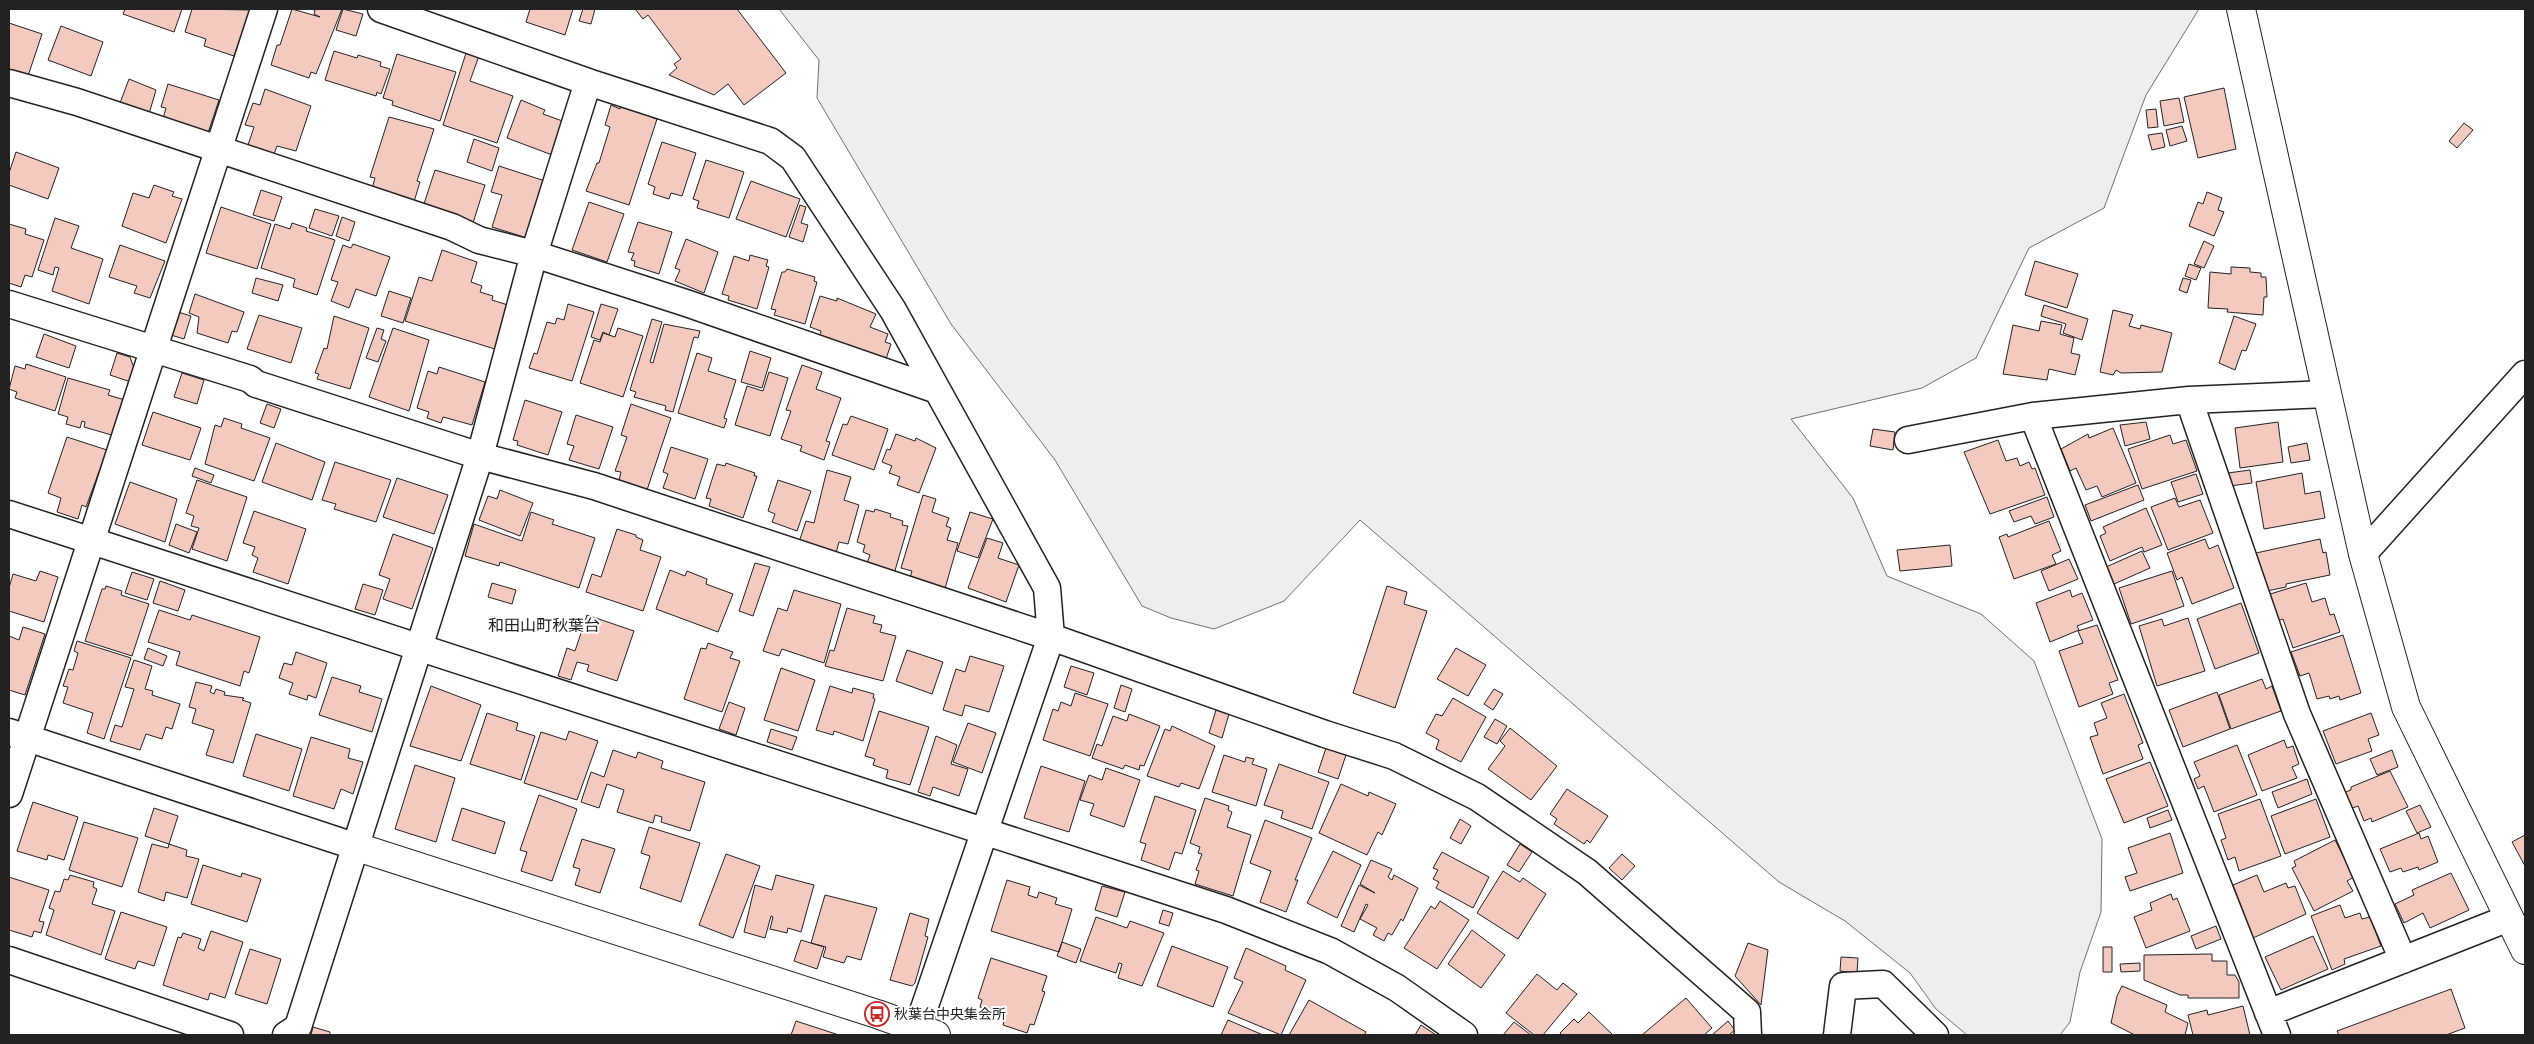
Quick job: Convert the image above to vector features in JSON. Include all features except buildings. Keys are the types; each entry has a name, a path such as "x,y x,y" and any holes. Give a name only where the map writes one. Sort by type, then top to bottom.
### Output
{"street":[{"path":"9,794 18,735 91,541 264,9"},
{"path":"18,735 357,847 877,1014 923,1033 986,831 1051,637 1047,588 893,310 793,158 770,140 588,82 381,9"},
{"path":"2241,9 2363,554 2406,707 2525,950"},
{"path":"286,1035 298,1027 357,847 480,456 534,254 588,82"},
{"path":"9,83 77,102 452,227 480,240 534,254 937,390"},
{"path":"9,304 154,349 480,456 594,486 1051,637 1325,734 1394,756 1477,797 1586,872 1747,1012 1748,1035"},
{"path":"2363,554 2525,374"},
{"path":"1908,440 2034,416 2189,400 2326,394"},
{"path":"2189,400 2297,714 2403,960"},
{"path":"2034,416 2272,1024 2403,960 2509,918"},
{"path":"9,514 419,649 1226,910 1330,951 1397,988 1464,1035"},
{"path":"9,960 230,1035"},
{"path":"1837,1035 1843,986 1884,984 1935,1035"}],"shaded area":[{"path":"779,9 2199,9 2146,95 2104,208 2029,248 1976,358 1922,388 1791,419 1853,498 1887,576 1981,614 2034,661 2102,839 2101,912 2080,972 2070,1022 2060,1035 1967,1035 1936,1009 1910,973 1845,921 1779,882 1360,520 1284,601 1214,629 1171,618 1142,606 1055,460 951,324 817,98 819,60"}],"place":[{"name":"秋葉台中央集会所","path":"877,1014"}],"district":[{"name":"和田山町秋葉台","path":"544,625"}]}
